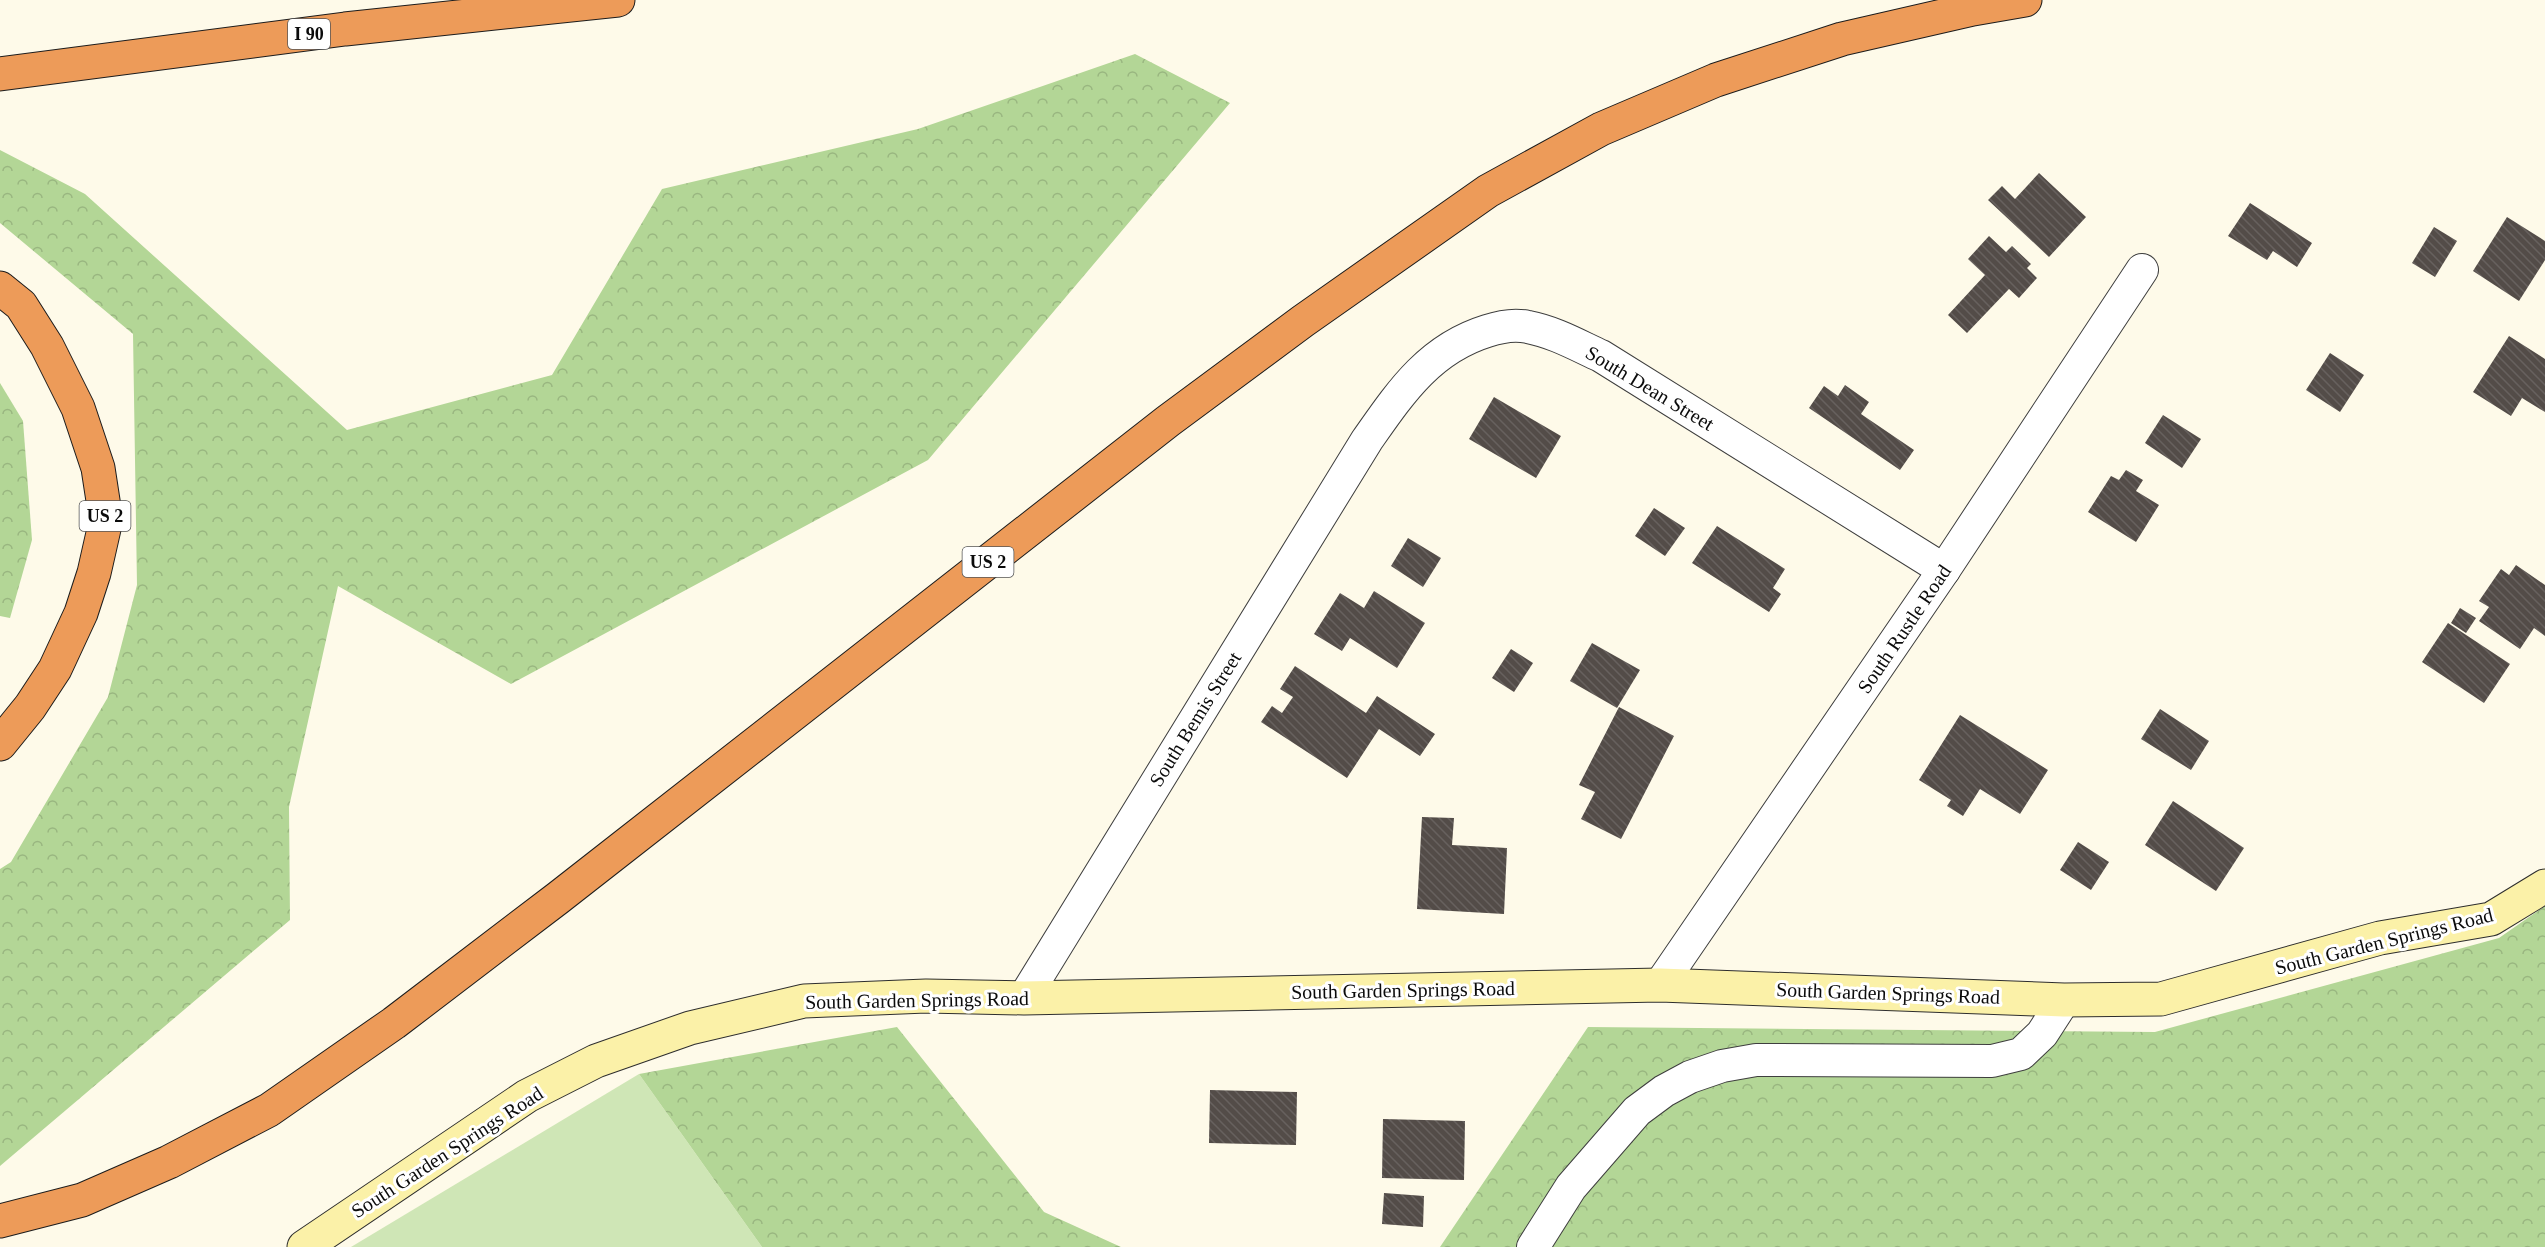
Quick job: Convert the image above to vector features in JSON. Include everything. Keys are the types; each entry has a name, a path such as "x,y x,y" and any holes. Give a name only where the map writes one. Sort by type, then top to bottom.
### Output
{"highway":[{"name":"I 90","path":"0,74 345,29 618,0"},
{"name":"US 2","path":"0,1221 82,1200 170,1162 269,1110 394,1023 549,905 1168,421 1303,321 1488,191 1601,129 1716,80 1842,39 1973,9 2025,0"},
{"name":"US 2","path":"0,288 21,305 47,346 78,408 98,468 106,520 94,573 81,613 55,669 30,707 0,744"}],"street":[{"name":"South Rustle Road","path":"1660,985 1944,570 2142,270"},
{"name":"South Dean Street","path":"1367,440 1395,400 1437,355 1466,337 1498,328 1525,326 1558,336 1601,356 1944,570"},
{"name":"South Bemis Street","path":"1024,998 1367,440"},
{"name":"South Garden Springs Road","path":"304,1247 527,1096 596,1061 690,1028 804,1001 926,996 1024,998 1660,985 2064,999 2161,999 2380,938 2492,919 2545,886"},
{"path":"1533,1247 1571,1187 1637,1111 1664,1091 1690,1077 1722,1066 1756,1060 1992,1061 2021,1054 2042,1034 2064,999"}],"green space":[{"path":"1135,54 1230,103 928,460 511,684 338,586 289,807 290,920 0,1166 0,869 11,862 108,697 137,585 133,334 0,223 0,150 85,194 347,430 552,375 662,189 918,129"},
{"path":"0,383 23,421 32,540 10,618 0,616"},
{"path":"2545,906 2545,1247 1440,1247 1588,1027 2155,1032 2499,938"},
{"path":"897,1027 1044,1212 1121,1247 762,1247 639,1074"},
{"path":"639,1074 762,1247 351,1247"}],"building":[{"path":"2039,173 2086,217 2049,257 1988,200 2002,186 2015,199"},
{"path":"2250,203 2312,243 2297,267 2273,251 2267,260 2228,236"},
{"path":"2507,217 2545,241 2545,260 2519,301 2473,271"},
{"path":"2434,227 2457,241 2435,277 2412,263"},
{"path":"1989,236 2006,252 2012,246 2031,264 2027,268 2037,278 2019,298 2009,289 1967,333 1948,315 1985,275 1968,259"},
{"path":"2509,336 2545,359 2545,412 2522,398 2511,416 2473,392"},
{"path":"2330,353 2364,375 2340,412 2306,390"},
{"path":"1845,385 1869,402 1861,414 1914,450 1900,470 1809,408 1824,386 1838,396"},
{"path":"1494,397 1561,436 1536,478 1469,439"},
{"path":"2163,415 2201,439 2182,468 2145,443"},
{"path":"2126,470 2143,480 2136,491 2159,505 2136,542 2088,512 2111,476 2119,480"},
{"path":"1654,508 1685,528 1665,556 1635,536"},
{"path":"1717,526 1785,569 1773,588 1781,594 1769,612 1692,563"},
{"path":"1408,538 1441,558 1423,587 1391,566"},
{"path":"2516,565 2545,585 2545,636 2534,628 2520,649 2479,621 2489,607 2479,601 2501,569 2509,575"},
{"path":"1374,591 1425,623 1397,668 1350,638 1342,651 1314,634 1340,593 1364,608"},
{"path":"2460,608 2476,618 2466,633 2451,623"},
{"path":"2448,623 2510,664 2484,703 2422,662"},
{"path":"1592,643 1640,670 1617,708 1570,681"},
{"path":"1511,649 1533,663 1514,692 1492,678"},
{"path":"1295,666 1366,713 1377,696 1435,734 1420,756 1379,729 1347,778 1261,722 1272,706 1282,713 1293,697 1280,689"},
{"path":"1619,707 1674,736 1621,839 1581,819 1595,792 1579,785"},
{"path":"2160,709 2209,741 2191,770 2141,739"},
{"path":"1960,715 2048,770 2020,814 1980,789 1963,816 1947,806 1951,800 1919,780"},
{"path":"2173,801 2244,848 2216,891 2145,845"},
{"path":"1422,817 1454,818 1452,845 1507,848 1504,914 1417,909"},
{"path":"2078,842 2109,862 2091,890 2060,870"},
{"path":"1210,1090 1297,1092 1296,1145 1209,1143"},
{"path":"1383,1119 1465,1121 1464,1180 1382,1178"},
{"path":"1384,1193 1424,1196 1423,1227 1382,1224"}]}
